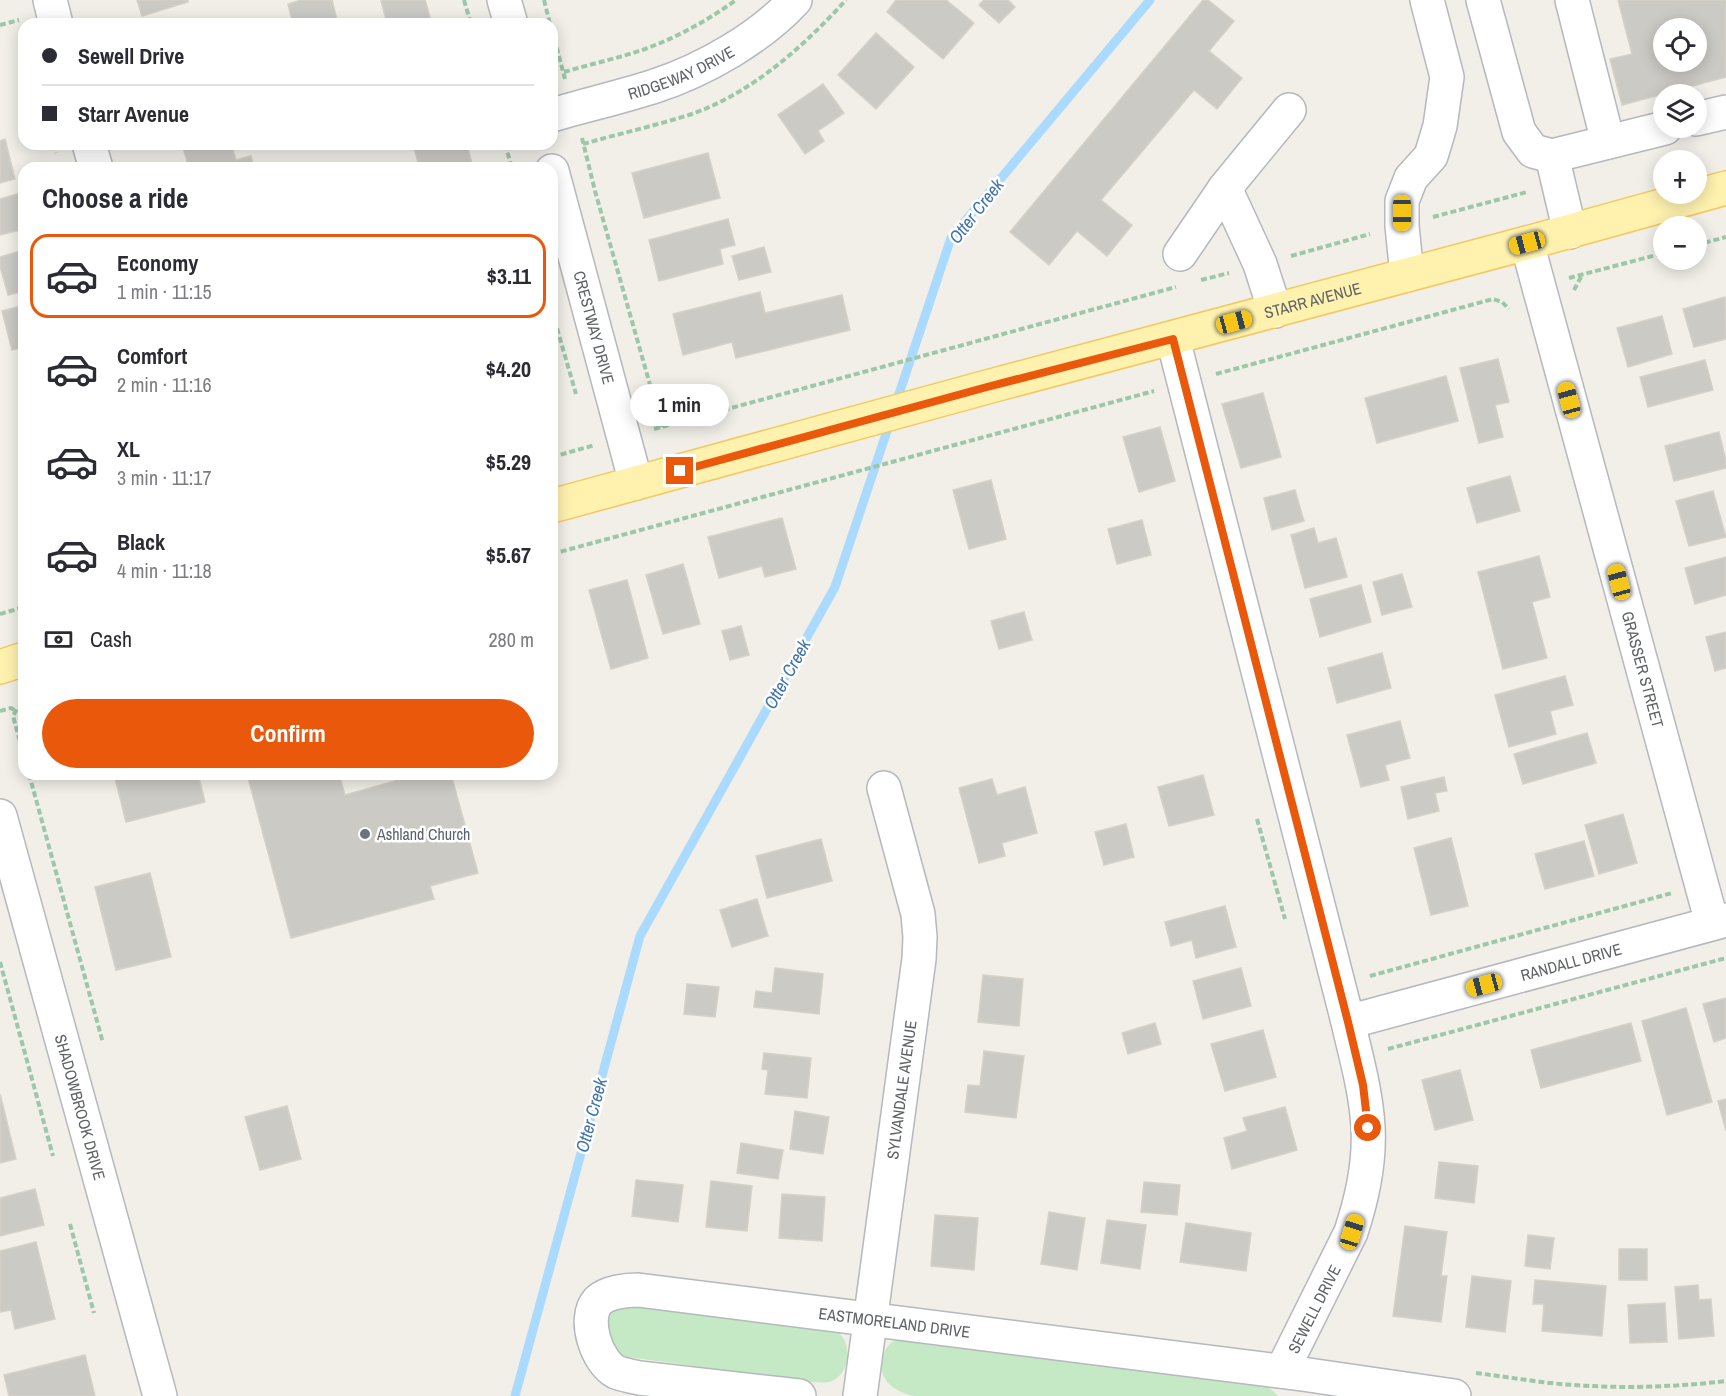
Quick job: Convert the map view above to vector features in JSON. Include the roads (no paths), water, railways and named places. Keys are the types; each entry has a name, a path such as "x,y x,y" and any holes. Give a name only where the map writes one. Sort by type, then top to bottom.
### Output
{"main road":[{"name":"STARR AVENUE","path":"558,504 1726,188"},
{"path":"0,667 18,661"}],"street":[{"path":"50,0 54,18"},
{"path":"504,0 509,18"},
{"name":"RIDGEWAY DRIVE","path":"563,112 656,86 698,69 772,22 795,0"},
{"path":"1407,275 1402,201 1411,178 1431,156 1440,126 1447,77 1427,0"},
{"path":"1483,0 1520,132 1533,151 1556,170 1570,231"},
{"path":"1572,0 1608,142"},
{"path":"1184,274 1225,188 1289,110"},
{"path":"1707,116 1726,112"},
{"path":"1556,170 1608,142 1653,131"},
{"path":"1225,188 1260,264 1275,311"},
{"name":"CRESTWAY DRIVE","path":"558,192 636,483"},
{"name":"GRASSER STREET","path":"1527,243 1719,921"},
{"name":"SEWELL DRIVE","path":"1173,339 1348,1022 1363,1085 1368,1128 1362,1191 1352,1232 1294,1380"},
{"name":"SYLVANDALE AVENUE","path":"860,1396 919,959 920,937 918,914 884,788"},
{"name":"SHADOWBROOK DRIVE","path":"0,816 160,1396"},
{"name":"RANDALL DRIVE","path":"1348,1022 1719,921"},
{"name":"EASTMORELAND DRIVE","path":"800,1396 639,1378 616,1372 602,1358 593,1337 591,1317 598,1301 618,1291 638,1290 870,1318 1294,1380 1454,1396"}],"waterway":[{"name":"Otter Creek","path":"895,406 951,238 1150,0"},
{"name":"Otter Creek","path":"515,1396 640,936 835,587 890,422"}],"place":[{"name":"Ashland Church","path":"365,834"}]}
